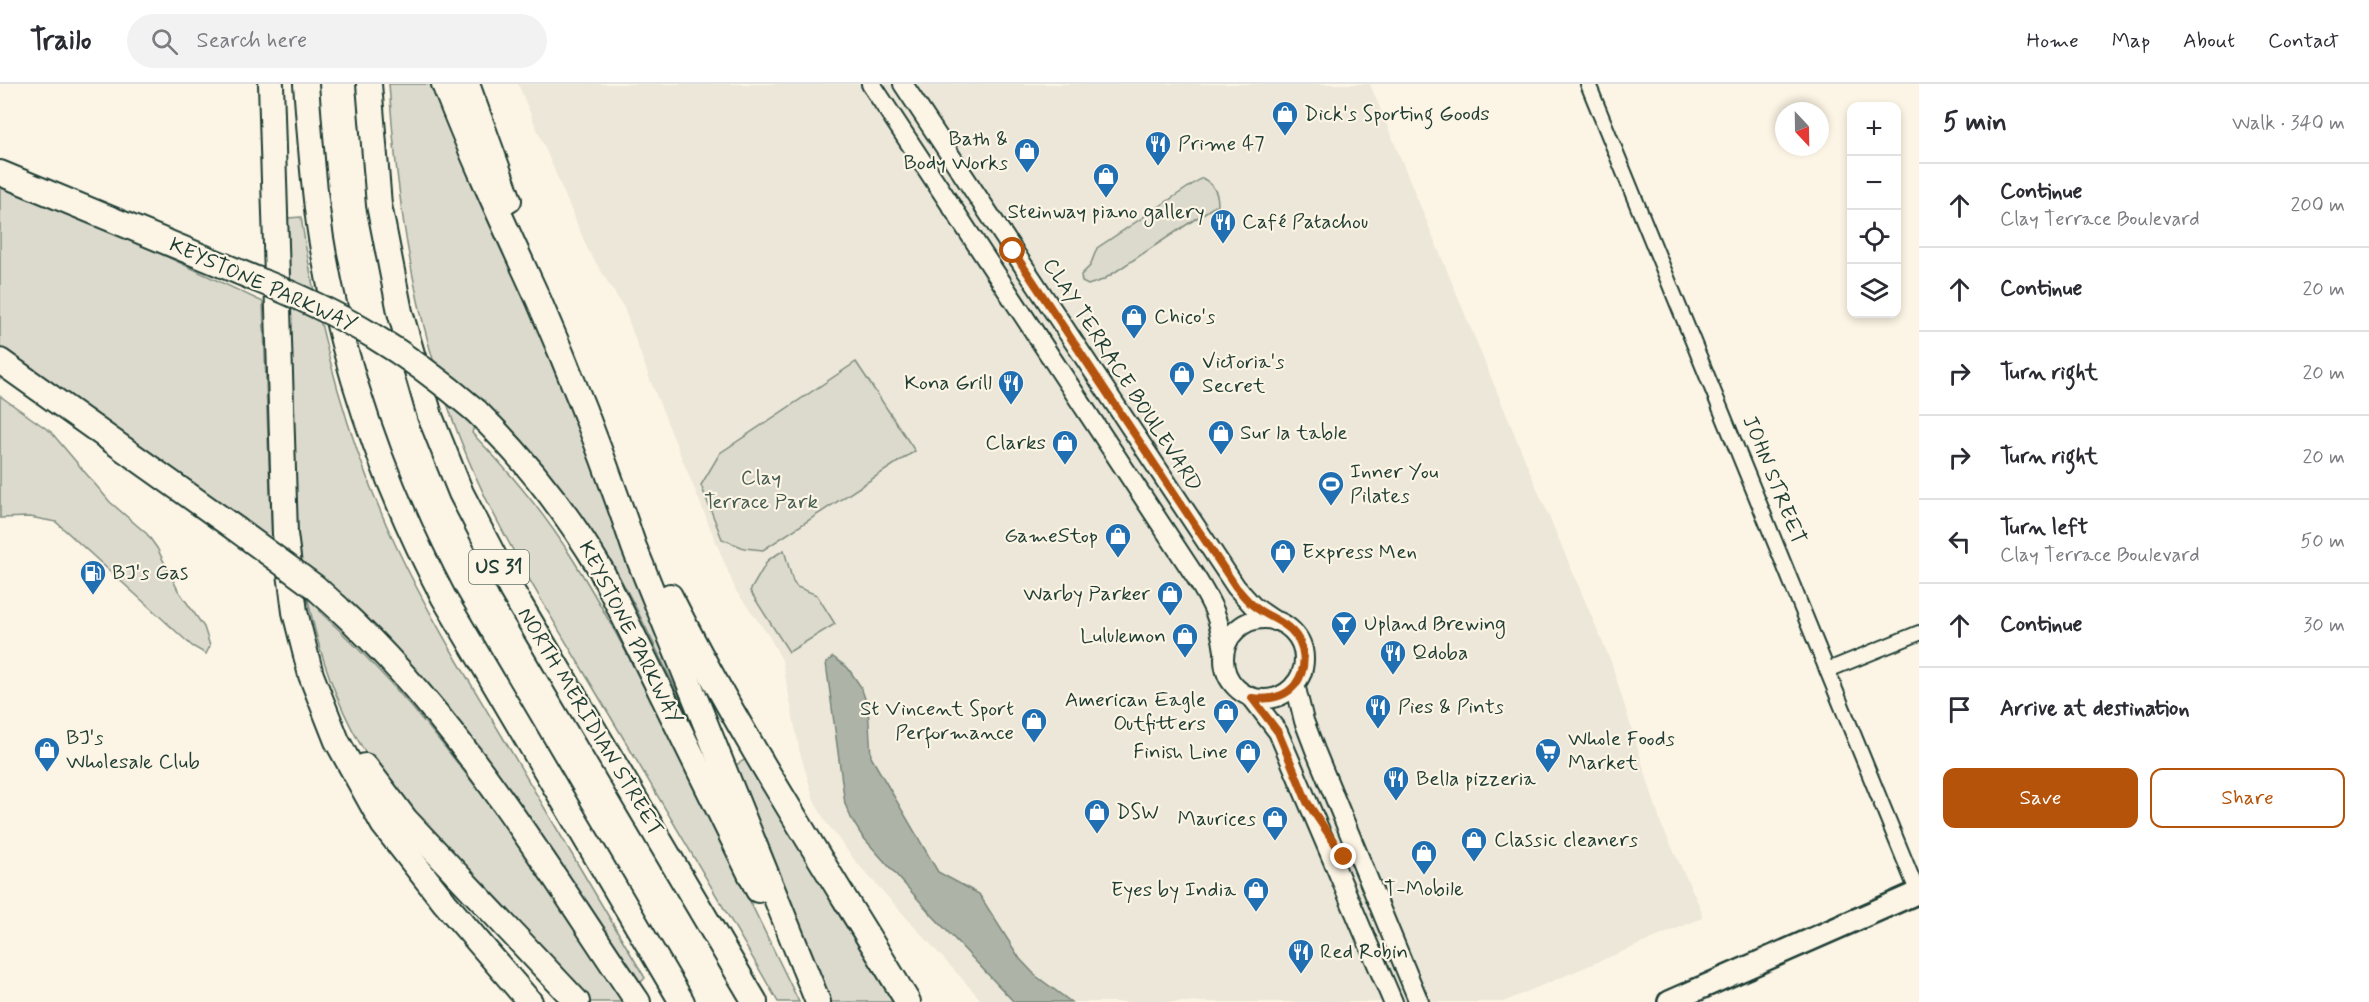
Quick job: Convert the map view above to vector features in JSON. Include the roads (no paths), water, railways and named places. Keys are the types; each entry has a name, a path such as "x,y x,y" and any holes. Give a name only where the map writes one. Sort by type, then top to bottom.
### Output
{"highway":[{"path":"271,84 285,534 295,612 311,675 337,741 383,824 409,859 530,1002"},
{"name":"US 31","path":"306,84 321,236 331,289 358,396 386,474 415,542 444,598 682,1002"},
{"name":"NORTH MERIDIAN STREET","path":"369,84 380,205 398,301 430,416 457,483 485,542 512,591 755,1002"},
{"path":"444,84 539,303 612,482 638,556 815,1002"},
{"path":"467,84 510,203 539,303"},
{"name":"KEYSTONE PARKWAY","path":"0,173 334,313 422,367 476,411 502,437 541,482 582,538 601,570 815,1002"},
{"path":"0,361 315,587 386,653 461,742 638,1002"},
{"path":"612,482 711,676 908,1002"},
{"path":"292,587 321,680 345,731 369,771 405,819 577,1002"}],"main road":[{"path":"1669,1002 1919,893"}],"street":[{"path":"871,84 1201,585 1220,623 1225,670 1229,680 1236,689 1252,698 1278,732 1393,1002"},
{"name":"CLAY TERRACE BOULEVARD","path":"903,84 1229,578 1253,606 1275,621"},
{"name":"JOHN STREET","path":"1588,84 1919,893"},
{"path":"1224,651 1227,642 1239,627 1256,620 1275,621 1289,628 1300,642 1303,650 1303,668 1295,684 1280,696 1252,698"},
{"path":"1828,670 1919,633"},
{"path":"1295,684 1304,721 1315,750 1419,1002"},
{"path":"1307,802 1344,857 1371,922 1378,927 1389,928"}],"place":[{"name":"Dick's Sporting Goods","path":"1285,137"},
{"name":"Prime 47","path":"1158,167"},
{"name":"Bath & Body Works","path":"1027,174"},
{"name":"Steinway piano gallery","path":"1106,199"},
{"name":"Café Patachou","path":"1223,245"},
{"name":"Chico's","path":"1134,340"},
{"name":"Victoria's Secret","path":"1182,397"},
{"name":"Kona Grill","path":"1011,406"},
{"name":"Sur la table","path":"1221,456"},
{"name":"Clarks","path":"1065,466"},
{"name":"Inner You Pilates","path":"1331,507"},
{"name":"GameStop","path":"1118,559"},
{"name":"Express Men","path":"1283,575"},
{"name":"BJ's Gas","path":"93,596"},
{"name":"Warby Parker","path":"1170,617"},
{"name":"Upland Brewing","path":"1344,647"},
{"name":"Lululemon","path":"1185,659"},
{"name":"Qdoba","path":"1393,676"},
{"name":"Pies & Pints","path":"1378,730"},
{"name":"American Eagle Outfitters","path":"1226,735"},
{"name":"St Vincent Sport Performance","path":"1034,744"},
{"name":"BJ's Wholesale Club","path":"47,773"},
{"name":"Whole Foods Market","path":"1548,774"},
{"name":"Finish Line","path":"1248,775"},
{"name":"Bella pizzeria","path":"1396,802"},
{"name":"DSW","path":"1097,835"},
{"name":"Maurices","path":"1275,842"},
{"name":"Classic cleaners","path":"1474,863"},
{"name":"T-Mobile","path":"1424,876"},
{"name":"Eyes by India","path":"1256,913"},
{"name":"Red Robin","path":"1301,975"}],"park label":[{"name":"Clay Terrace Park","path":"761,490"}]}
